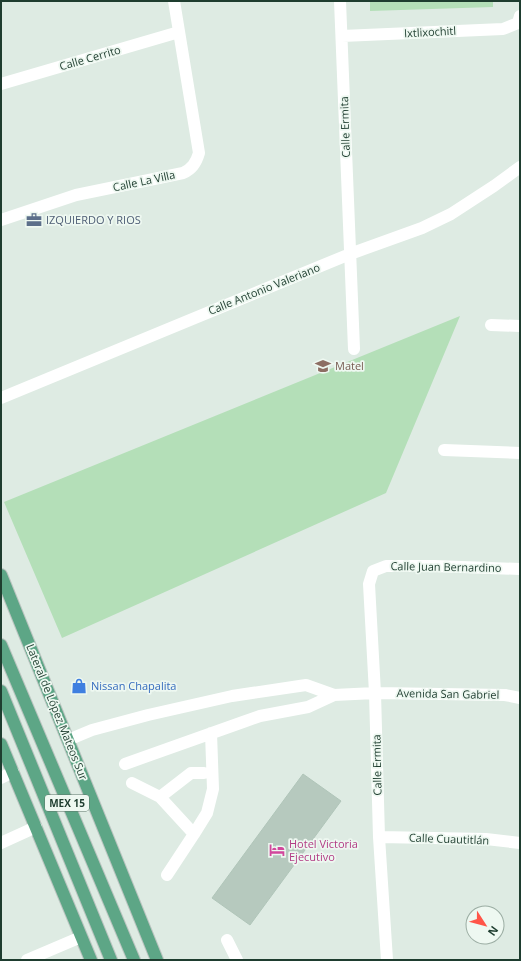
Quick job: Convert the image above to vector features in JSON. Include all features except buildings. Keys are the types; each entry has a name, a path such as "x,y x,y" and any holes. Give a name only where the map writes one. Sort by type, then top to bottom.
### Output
{"main road":[{"name":"Lateral de López Mateos Sur","path":"1,575 157,960"},
{"name":"MEX 15","path":"1,645 134,960"},
{"name":"MEX 15","path":"1,692 111,960"},
{"path":"1,744 91,960"}],"street":[{"name":"Calle La Villa","path":"1,220 76,195 183,173 193,166 197,160 198,153 174,1"},
{"name":"Calle Ermita","path":"340,1 354,349"},
{"name":"Ixtlixochitl","path":"342,36 503,29 519,20"},
{"name":"Calle Cerrito","path":"1,84 179,32"},
{"name":"Calle Antonio Valeriano","path":"1,398 350,254 422,228 451,214 520,167"},
{"path":"491,325 520,326"},
{"path":"444,450 520,453"},
{"name":"Calle Juan Bernardino","path":"373,571 386,566 520,569"},
{"name":"Calle Ermita","path":"373,571 369,584 376,693 379,837 387,960"},
{"path":"68,740 92,730 148,715 232,696 306,685 334,695"},
{"name":"Avenida San Gabriel","path":"334,695 376,693 504,696 520,698"},
{"path":"125,764 260,716 308,707 334,695"},
{"path":"167,875 207,813 213,788 211,733"},
{"path":"1,778 13,772"},
{"path":"160,797 191,773 204,773"},
{"path":"132,783 160,797 194,834"},
{"path":"1,843 36,827"},
{"name":"Calle Cuautitlán","path":"379,837 486,839 520,843"},
{"path":"27,960 81,938"},
{"path":"227,940 237,960"}],"green space":[{"path":"370,1 493,1 493,7 370,11"},
{"path":"460,316 386,493 62,638 4,502"}],"place":[{"name":"IZQUIERDO Y RIOS","path":"34,220"},
{"name":"Matel","path":"323,366"},
{"name":"Nissan Chapalita","path":"79,686"},
{"name":"Hotel Victoria Ejecutivo","path":"277,850"}]}
